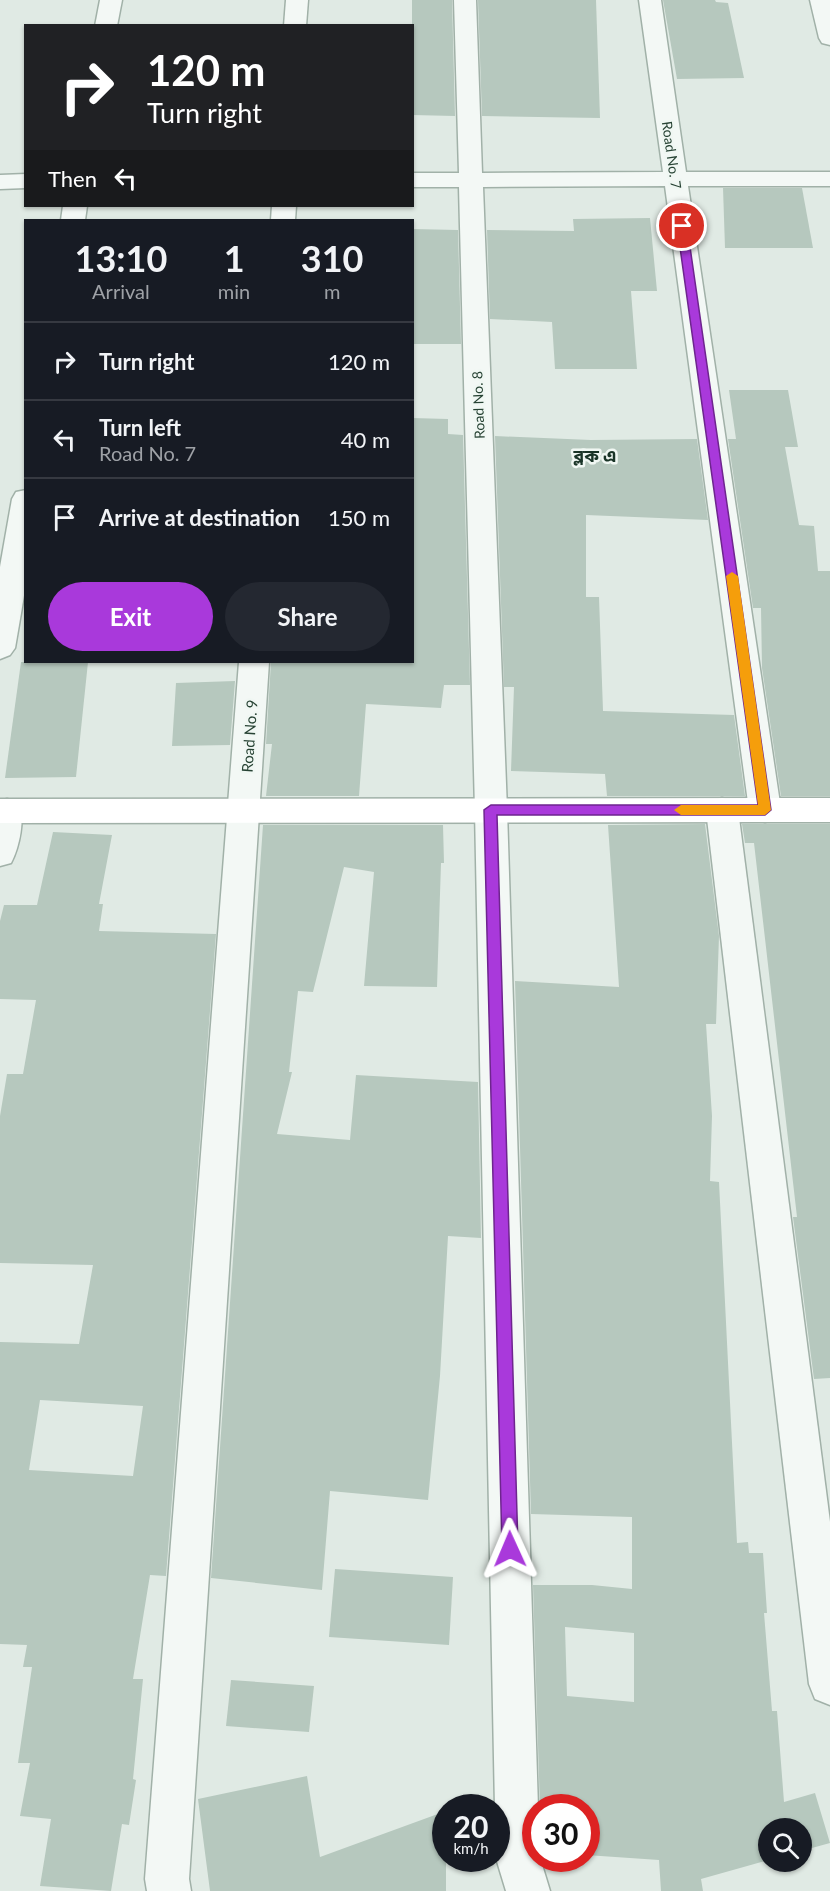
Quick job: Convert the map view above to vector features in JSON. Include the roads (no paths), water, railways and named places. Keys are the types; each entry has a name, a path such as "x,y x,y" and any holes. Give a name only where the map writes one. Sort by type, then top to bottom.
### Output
{"street":[{"path":"106,24 111,0"},
{"path":"295,24 297,0"},
{"name":"Road No. 8","path":"465,0 491,810 518,1858 528,1891"},
{"name":"Road No. 7","path":"650,0 765,810"},
{"path":"821,0 830,38"},
{"path":"414,180 830,179"},
{"path":"0,182 24,182"},
{"path":"0,648 24,510"},
{"name":"Road No. 9","path":"169,1891 167,1880 254,663"},
{"path":"722,810 830,1684"},
{"path":"0,854 3,811 830,810"}],"district":[{"name":"ব্লক এ","path":"595,455"}]}
